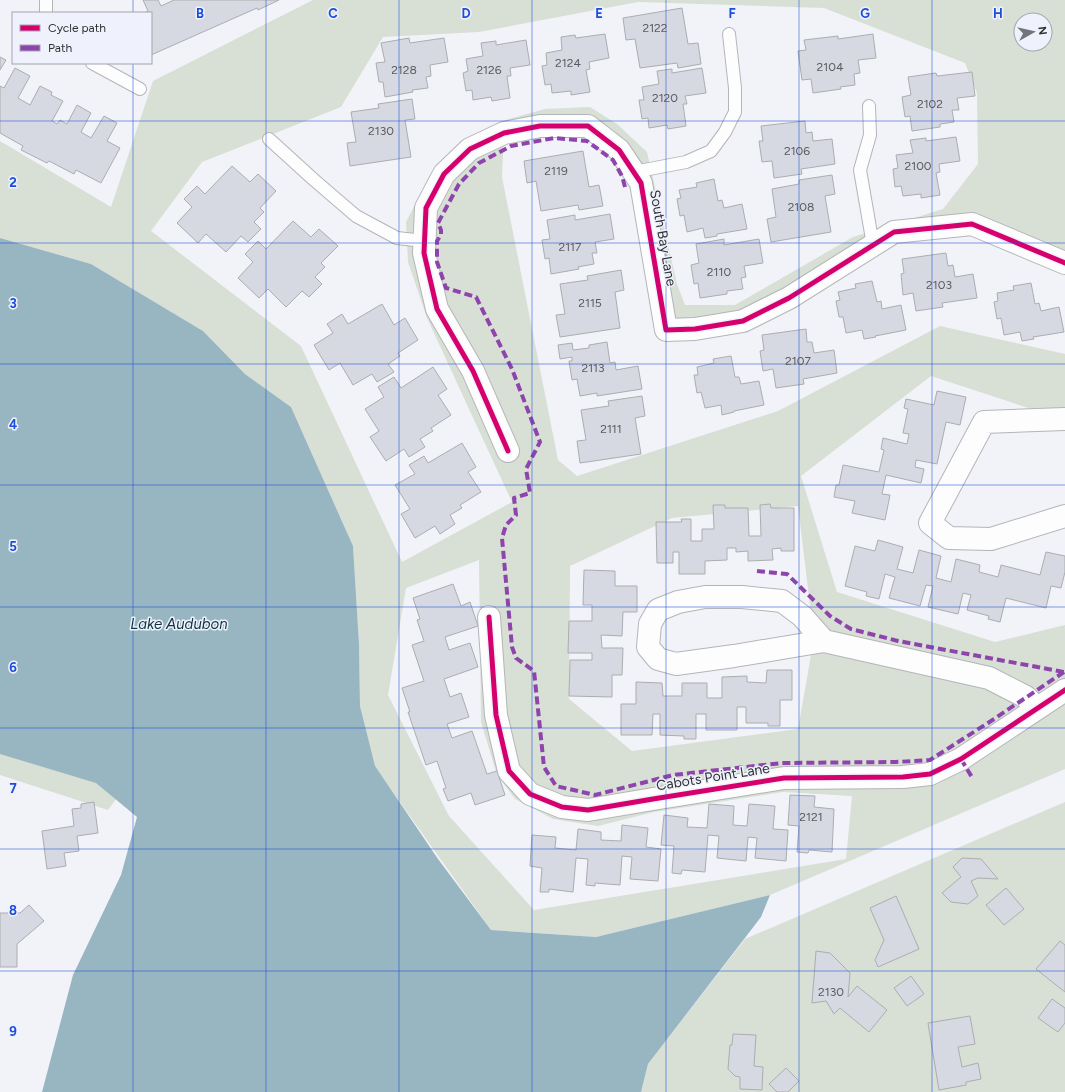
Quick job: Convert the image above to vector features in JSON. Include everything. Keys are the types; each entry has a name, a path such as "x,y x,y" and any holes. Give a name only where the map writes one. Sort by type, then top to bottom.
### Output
{"street":[{"name":"South Bay Lane","path":"508,451 473,370 437,309 424,253 426,208 444,174 470,149 504,133 540,126 588,126 619,150 641,183 666,330 695,329 743,321 789,298 894,232 972,224 1065,263"},
{"path":"1065,419 984,422 930,523 949,538 991,539 1065,516"},
{"path":"824,641 802,616 782,601 742,597 705,597 678,602 658,610 650,624 648,647 658,659 676,664 824,641 989,678 1026,697 1037,708"},
{"name":"Cabots Point Lane","path":"489,617 496,715 509,771 530,794 562,807 588,810 784,778 903,776 930,774 961,759 1065,690"}],"lane":[{"path":"46,0 46,12"},
{"path":"634,172 686,162 711,151 725,132 735,112 736,88 729,34"},
{"path":"94,64 140,89"},
{"path":"869,106 870,134 860,170 873,245"},
{"path":"269,138 356,216 397,238 424,241"}],"shaded area":[{"path":"313,0 1065,0 1065,263 972,224 894,232 743,321 666,330 641,183 588,126 504,133 502,177 558,460 577,476 778,411 940,326 1065,354 1065,420 931,376 801,476 837,592 995,642 1065,625 1065,769 770,895 596,937 491,930 375,767 360,706 359,644 353,546 291,407 245,374 203,331 91,264 0,238 0,141 111,207 153,81","holes":["638,2 824,8 965,63 977,93 978,164 943,209 853,237 735,305 685,305 677,284 647,152 617,124 590,107 545,109 502,121 460,142 431,173 406,222 408,262 427,318 512,502 402,562 301,346 151,231 202,162 341,107 383,37 479,32","798,506 814,638 798,729 632,751 569,699 570,566 672,518","479,560 481,722 497,775 515,799 553,819 598,826 654,812 783,792 852,796 846,859 534,910 449,816 388,695 406,588"]},
{"path":"0,743 132,777 108,810 0,775"},
{"path":"1065,802 1065,1092 641,1092 648,1064 745,939"}],"water":[{"name":"Lake Audubon","path":"0,238 91,264 203,331 245,374 291,407 353,546 359,644 360,706 375,766 438,859 491,930 596,937 770,895 761,917 648,1064 641,1092 42,1092 73,975 121,875 137,817 96,783 0,754"}],"building":[{"path":"143,0 158,0 161,6 174,0 279,0 258,10 257,8 152,55 152,12 146,12 148,11"},
{"path":"682,8 688,44 698,43 701,64 678,68 677,63 640,68 635,39 626,40 623,18"},
{"path":"605,34 609,58 589,62 590,69 586,70 590,92 571,95 571,91 552,93 551,84 545,85 542,66 547,65 546,53 562,50 561,37 575,35 576,38"},
{"path":"873,34 876,58 858,60 860,73 854,74 855,85 840,87 841,89 813,93 811,79 802,80 798,51 806,50 804,40 838,36 838,39"},
{"path":"409,38 410,43 444,38 448,62 430,65 431,76 426,77 428,88 412,90 413,92 385,97 383,82 379,82 376,63 385,62 381,43"},
{"path":"526,40 530,65 510,68 511,76 507,76 510,98 492,101 491,97 473,100 472,90 466,91 463,73 468,71 466,59 483,56 481,43 496,41 496,45"},
{"path":"0,57 6,60 0,70"},
{"path":"15,68 30,76 18,98 30,105 40,86 52,92 51,95 63,101 52,121 57,124 60,120 67,124 77,105 91,113 81,132 91,138 104,116 117,123 107,141 120,148 101,183 76,170 74,174 49,161 47,163 21,150 23,146 0,133 0,86 4,88"},
{"path":"702,68 706,93 685,96 687,104 683,104 686,126 668,129 667,125 649,128 648,118 642,119 639,100 644,100 642,87 659,84 657,71 672,69 672,73"},
{"path":"972,72 975,96 957,98 959,110 952,110 954,122 940,124 940,127 912,131 910,116 905,117 902,97 911,95 908,77 936,73 937,76"},
{"path":"412,99 415,119 405,120 411,157 350,166 347,143 356,142 351,112 379,108 378,104"},
{"path":"805,121 806,133 812,132 813,141 832,139 835,164 801,169 802,174 774,178 772,161 762,162 759,141 763,141 761,126"},
{"path":"956,137 960,161 939,164 940,172 936,173 940,195 921,198 921,194 903,196 901,186 895,187 893,169 898,168 896,155 913,153 910,140 926,138 926,141"},
{"path":"583,151 589,187 599,185 603,206 579,210 578,205 541,211 536,181 527,183 524,161"},
{"path":"232,166 250,182 258,174 276,191 260,208 264,212 254,222 261,229 248,242 241,236 226,252 206,234 198,243 177,223 192,207 184,199 197,186 205,194"},
{"path":"832,175 835,194 825,196 831,232 771,242 767,219 776,217 772,189 799,184 799,180"},
{"path":"714,179 718,201 722,200 724,208 742,204 747,229 717,234 717,236 705,238 703,228 687,232 684,215 680,216 677,199 681,198 679,190 697,187 696,183"},
{"path":"610,214 614,239 595,242 597,253 592,253 594,264 578,267 579,269 551,274 549,258 545,259 542,240 550,239 547,220 575,215 575,220"},
{"path":"293,221 311,237 319,229 338,246 321,263 325,267 315,277 322,284 309,297 302,291 286,307 268,289 259,298 238,278 253,262 245,254 258,241 266,249"},
{"path":"724,239 724,245 759,239 763,263 744,266 746,277 741,278 743,289 727,291 727,294 700,298 698,283 694,284 691,265 699,263 696,244"},
{"path":"946,253 948,266 953,265 955,277 973,274 977,298 942,303 943,307 916,311 913,293 903,295 901,274 904,273 902,259"},
{"path":"621,270 624,290 615,292 620,328 560,337 556,315 565,314 560,284 588,280 587,276"},
{"path":"872,281 877,302 881,301 882,309 901,305 906,330 864,339 862,330 846,333 843,317 839,317 836,301 840,300 838,292 856,288 855,284"},
{"path":"1031,283 1035,304 1039,303 1041,311 1059,307 1064,332 1033,337 1034,339 1022,341 1020,332 1004,335 1001,318 997,319 994,302 998,301 997,293 1014,290 1013,286"},
{"path":"382,304 394,325 405,318 418,340 398,353 400,356 388,364 394,372 377,382 372,374 353,385 340,363 329,370 314,345 333,333 327,324 342,314 348,324"},
{"path":"806,329 807,342 812,342 814,353 834,350 837,373 803,379 804,384 776,388 773,369 763,371 760,351 764,350 762,335"},
{"path":"607,342 610,363 615,362 616,370 638,366 642,389 597,396 597,393 580,396 577,379 572,380 569,361 572,361 572,357 560,359 558,345 572,343 573,350 589,348 589,345"},
{"path":"731,356 735,377 739,377 741,384 759,381 764,405 722,415 721,405 705,408 701,392 697,393 694,375 698,375 697,367 714,363 713,359"},
{"path":"433,367 447,389 438,395 451,415 431,428 433,431 420,439 425,447 409,457 404,449 386,461 370,437 379,431 365,409 384,397 378,387 394,377 401,388"},
{"path":"937,391 966,397 960,425 946,422 937,464 916,460 915,467 924,469 921,483 886,475 882,494 890,495 885,520 852,513 855,501 834,497 836,485 839,485 843,465 879,472 884,450 881,449 883,438 907,444 909,434 903,433 908,409 904,408 906,399 934,405"},
{"path":"642,396 645,416 635,418 641,454 580,463 577,441 586,440 581,410 609,406 608,401"},
{"path":"462,443 476,467 468,472 481,492 460,505 462,508 450,515 455,524 440,534 435,526 415,538 401,514 410,509 395,485 415,474 409,465 424,456 428,463"},
{"path":"770,504 771,508 794,508 794,551 781,551 781,548 772,549 773,560 748,561 748,551 736,552 736,548 727,548 727,560 705,561 705,574 679,574 679,552 673,552 673,563 657,563 656,522 682,522 681,519 691,519 691,541 702,541 702,529 714,529 713,505 725,505 725,508 748,508 749,536 761,536 760,505"},
{"path":"878,540 903,547 897,569 913,573 919,550 941,556 936,578 951,582 956,559 980,565 979,572 998,577 1001,565 1040,575 1046,552 1065,556 1065,572 1061,588 1051,586 1046,608 1006,598 1000,622 988,619 989,616 967,610 971,595 963,593 958,614 928,607 933,586 926,585 920,606 889,598 895,577 885,574 879,599 866,596 867,592 845,586 855,546 875,551"},
{"path":"584,570 615,571 615,586 637,586 637,612 623,612 622,636 601,635 602,648 623,648 622,675 612,675 612,697 569,696 570,660 592,660 592,653 568,653 569,621 592,621 592,605 583,605"},
{"path":"453,584 461,606 470,602 478,626 445,637 449,650 470,643 478,667 444,679 450,697 461,693 469,717 447,724 452,738 472,731 487,774 497,771 505,795 475,805 471,793 448,801 443,789 446,788 437,761 426,765 408,712 410,712 402,688 424,681 412,645 424,641 417,620 420,619 413,598"},
{"path":"767,670 792,670 792,700 780,700 780,726 768,726 768,723 746,723 746,707 737,707 737,730 706,730 706,714 696,714 696,739 684,739 684,736 660,735 660,714 653,714 652,735 621,735 621,704 636,704 636,682 662,683 663,696 682,696 682,683 707,683 707,698 722,698 722,677 747,676 747,682 766,683"},
{"path":"790,795 815,796 814,807 834,809 832,852 809,850 808,853 797,852 799,826 788,825"},
{"path":"94,802 98,833 77,836 79,851 64,853 66,866 47,869 42,831 74,826 72,809 81,808 81,804"},
{"path":"709,804 734,806 733,825 747,826 749,804 775,806 773,829 788,830 786,861 755,858 757,838 748,837 746,861 717,858 719,836 708,835 705,872 682,870 681,874 672,873 674,846 661,845 664,815 688,818 687,827 707,828"},
{"path":"622,825 648,828 646,847 661,849 658,881 630,879 632,857 622,856 620,885 595,883 595,886 586,885 588,859 576,858 573,892 549,889 549,892 540,892 542,868 530,866 532,835 556,837 555,848 576,850 578,829 601,832 601,840 621,841"},
{"path":"962,858 981,859 998,879 978,878 971,881 978,896 968,904 951,902 942,893 961,877 953,867"},
{"path":"1006,888 1024,909 1004,925 986,905"},
{"path":"896,896 919,949 878,967 875,960 884,940 870,908"},
{"path":"29,905 44,921 17,944 17,967 0,967 0,913 20,913"},
{"path":"1060,941 1065,945 1065,992 1036,969"},
{"path":"816,951 830,953 850,973 848,997 857,986 887,1010 869,1032 840,1008 834,1014 826,1001 812,1003"},
{"path":"911,976 924,994 907,1006 894,988"},
{"path":"1052,999 1065,1008 1065,1023 1058,1032 1038,1018"},
{"path":"970,1016 975,1044 958,1047 962,1067 978,1063 981,1079 966,1082 966,1085 939,1090 928,1023"},
{"path":"733,1034 756,1035 754,1066 763,1067 762,1090 740,1089 740,1077 735,1076 728,1069 730,1045 732,1045"},
{"path":"786,1068 799,1081 788,1092 777,1092 769,1084"}],"marked path":[{"path":"625,187 622,176 613,160 587,141 554,138 511,146 479,163 459,184 438,223 441,230 441,235 437,241 437,262 446,288 476,297 512,369 540,442 526,469 530,493 514,498 516,515 506,525 502,538 512,647 516,658 534,671 544,767 556,786 595,795 673,775 782,763 896,762 930,760 1064,672"},
{"path":"757,571 787,574 830,616 851,629 898,641 1065,671"},
{"path":"961,759 973,779"}],"cycle path":[{"path":"508,451 473,371 437,309 424,253 426,208 444,174 470,149 504,133 540,126 588,126 619,150 641,183 666,330 695,329 743,321 789,298 894,232 972,224 1065,263"},
{"path":"489,617 496,715 509,771 530,794 562,807 588,810 784,778 903,777 930,774 961,759 1065,690"}]}
